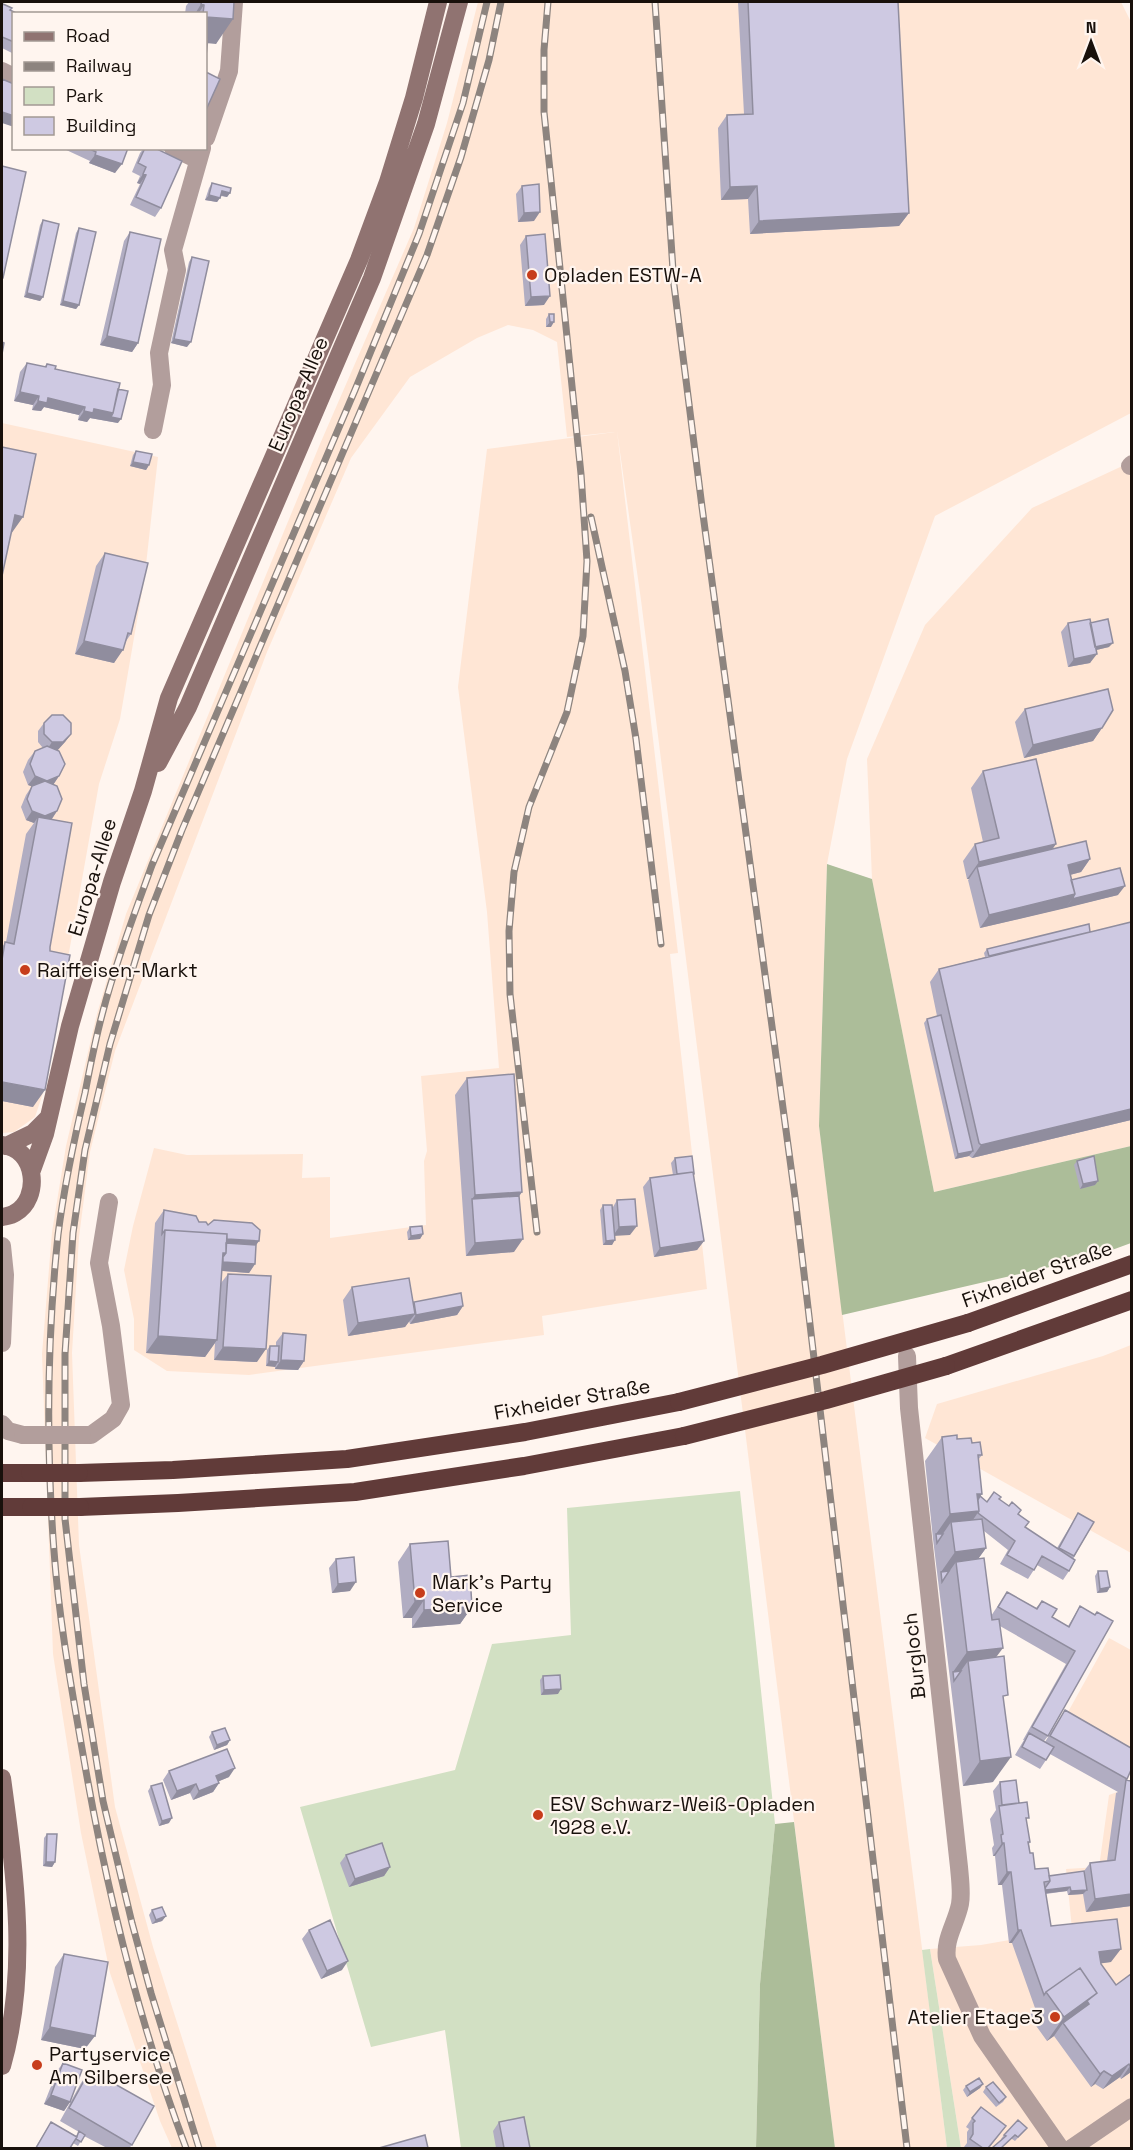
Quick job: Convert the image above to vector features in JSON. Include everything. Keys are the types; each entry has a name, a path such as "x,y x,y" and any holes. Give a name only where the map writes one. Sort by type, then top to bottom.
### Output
{"highway":[{"name":"Fixheider Straße","path":"2,1473 184,1469 347,1459 525,1432 679,1402 822,1365 968,1323 1131,1264"},
{"path":"2,1507 178,1503 356,1492 524,1466 684,1436 826,1400 946,1366 1131,1300"}],"main road":[{"name":"Europa-Allee","path":"2,1217 17,1213 25,1204 31,1189 32,1170 45,1134 70,1026 112,882 143,791 169,698 359,260 388,182 414,98 438,2"},
{"name":"Europa-Allee","path":"143,791 188,707 372,278 426,124 459,2"},
{"path":"4,1145 33,1134 49,1117"},
{"path":"4,1145 18,1151 28,1161 32,1170"},
{"path":"2,1778 17,1907 15,2002 2,2066"}],"street":[{"path":"207,135 229,71 234,2"},
{"path":"153,430 162,385 159,353 177,270 173,250 200,154 182,150"},
{"path":"2,1424 8,1431 23,1436 91,1435 113,1419 121,1405 111,1326 99,1263 109,1202"},
{"path":"2,1246 5,1275 2,1343"},
{"name":"Burgloch","path":"907,1356 909,1408 959,1867 961,1901 949,1935 947,1959 982,2036 1060,2148"},
{"path":"1072,2148 1131,2107"}],"shaded area":[{"path":"478,2 1121,2 1132,24 1131,413 935,516 847,759 827,864 819,1126 947,2148 835,2148 641,600 617,431 678,953 670,954 707,1289 542,1316 544,1335 249,1375 167,1371 134,1350 134,1319 124,1270 154,1148 187,1155 303,1154 302,1178 330,1177 330,1238 426,1225 424,1161 427,1151 421,1076 499,1068 487,912 458,687 487,449 615,432 567,437 557,342 533,330 508,325 477,338 410,377 351,458 267,652 115,1051 90,1152 79,1237 72,1353 79,1545 115,1807 153,1947 217,2148 172,2148 160,2121 110,1973 81,1833 53,1654 42,1354 52,1232 66,1146 97,1014 126,914 320,444 414,228 447,123"},
{"path":"2,423 158,457 145,574 120,719 99,784 45,1087 35,1117 14,1132 2,1133"},
{"path":"1131,462 1131,1146 934,1192 872,879 867,759 925,625 1032,508"},
{"path":"1131,1345 1131,1553 925,1438 937,1404 1103,1356"},
{"path":"1109,1638 1131,1650 1131,1762 1063,1721"},
{"path":"1131,1781 1131,2148 961,2148 930,1949 981,1945 1072,1929 1066,1869 1099,1867 1109,1795 1128,1788"}],"green space":[{"path":"827,864 872,879 934,1192 1131,1146 1131,1243 1093,1257 842,1315 819,1126"},
{"name":"ESV Schwarz-Weiß-Opladen 1928 e.V.","path":"740,1491 775,1824 760,1984 756,2148 461,2148 445,2030 371,2047 300,1807 455,1770 492,1644 571,1635 567,1508"},
{"path":"794,1822 835,2148 756,2148 760,1984 775,1824"},
{"path":"930,1949 961,2148 947,2148 922,1950"}],"building":[{"path":"202,2 234,2 233,19 207,17 207,12 203,12 204,5 201,4"},
{"path":"748,2 898,2 909,213 759,221 757,186 730,187 727,115 753,114"},
{"path":"3,4 12,8 10,10 14,12 12,12 12,41 2,37"},
{"path":"207,72 220,79 207,108"},
{"path":"2,79 12,83 12,115 2,112"},
{"path":"92,150 127,150 122,164 95,155 96,152"},
{"path":"144,150 159,150 182,161 161,208 136,197 146,175 143,174 146,167 138,163"},
{"path":"2,166 26,172 3,278 2,278"},
{"path":"212,183 231,188 230,193 222,191 220,198 209,195"},
{"path":"539,184 540,212 524,213 522,186"},
{"path":"43,220 59,224 43,297 27,293"},
{"path":"79,228 96,232 79,305 63,301"},
{"path":"130,232 161,239 138,343 107,336"},
{"path":"545,234 550,296 531,297 526,236"},
{"path":"192,257 209,261 191,342 174,339"},
{"path":"549,314 554,314 554,322 550,322"},
{"path":"27,363 46,367 47,364 56,366 55,369 120,383 113,413 94,409 93,413 84,411 85,407 48,398 47,403 38,401 39,396 20,392"},
{"path":"118,389 128,391 121,419 111,417"},
{"path":"2,447 36,454 23,517 15,515 2,576"},
{"path":"136,451 152,454 149,465 133,462"},
{"path":"105,553 148,563 131,634 128,633 123,650 84,641"},
{"path":"1090,619 1097,654 1074,659 1068,623"},
{"path":"1108,619 1113,643 1095,647 1090,623"},
{"path":"1108,689 1113,710 1102,728 1033,745 1025,709"},
{"path":"52,715 63,715 71,723 71,734 63,742 52,742 44,734 44,723"},
{"path":"47,746 59,751 65,764 59,776 47,781 35,776 30,764 35,751"},
{"path":"1036,759 1056,844 979,862 975,844 999,838 983,771"},
{"path":"45,781 57,786 62,799 57,811 45,816 32,811 27,799 32,786"},
{"name":"Raiffeisen-Markt","path":"38,817 72,823 50,947 50,951 70,955 45,1090 2,1082 2,960 5,942 14,944"},
{"path":"1086,841 1090,859 1068,865 1075,894 989,915 977,867"},
{"path":"1120,868 1125,886 1072,899 1075,894 1071,880"},
{"path":"1131,922 1131,1109 981,1145 939,969"},
{"path":"1089,924 1090,932 989,956 987,949"},
{"path":"941,1015 973,1151 958,1154 927,1019"},
{"path":"514,1074 522,1192 475,1195 467,1078"},
{"path":"692,1156 694,1173 677,1174 675,1158"},
{"path":"1094,1156 1098,1181 1083,1184 1077,1161"},
{"path":"693,1172 704,1241 660,1248 650,1178"},
{"path":"519,1196 523,1239 475,1243 472,1199"},
{"path":"635,1199 637,1226 619,1227 617,1200"},
{"path":"603,1205 612,1205 615,1240 606,1241"},
{"path":"164,1210 196,1216 199,1222 206,1222 208,1225 214,1220 252,1223 260,1230 259,1241 227,1239 227,1234 165,1230 162,1234"},
{"path":"422,1226 423,1234 411,1236 410,1227"},
{"path":"165,1230 227,1234 226,1253 223,1253 217,1340 158,1336"},
{"path":"226,1243 256,1245 255,1264 223,1262"},
{"path":"228,1274 271,1276 266,1349 223,1347"},
{"path":"409,1278 415,1314 358,1323 352,1287"},
{"path":"461,1293 463,1306 416,1315 414,1302"},
{"path":"283,1333 306,1335 304,1361 281,1360"},
{"path":"270,1346 279,1346 278,1362 269,1361"},
{"path":"957,1435 957,1439 971,1438 972,1443 980,1442 982,1455 978,1455 982,1494 977,1494 979,1511 950,1514 942,1437"},
{"path":"994,1492 1009,1506 1012,1502 1021,1510 1018,1514 1029,1522 1025,1527 1075,1560 1069,1571 1042,1556 1034,1570 1007,1555 1015,1541 978,1513 980,1496 987,1502"},
{"path":"1078,1513 1094,1522 1074,1556 1059,1548"},
{"path":"982,1519 986,1548 955,1552 951,1522"},
{"path":"936,1534 943,1534 937,1543"},
{"path":"448,1541 451,1577 470,1575 472,1607 424,1610 424,1600 415,1601 410,1544"},
{"path":"354,1557 356,1582 338,1584 336,1559"},
{"path":"984,1558 992,1620 999,1619 1003,1648 967,1652 956,1562"},
{"path":"949,1571 942,1582 941,1572"},
{"path":"1098,1571 1107,1571 1110,1587 1100,1589"},
{"path":"1007,1592 1037,1609 1042,1601 1057,1609 1052,1617 1069,1627 1080,1606 1095,1615 1097,1612 1113,1621 1048,1736 1032,1727 1075,1651 998,1607"},
{"path":"1004,1656 1008,1695 1003,1696 1011,1757 980,1761 968,1661"},
{"path":"961,1671 954,1681 953,1672"},
{"path":"560,1675 561,1689 544,1690 543,1676"},
{"path":"1065,1710 1131,1748 1131,1770 1127,1779 1050,1736"},
{"path":"225,1728 230,1740 217,1745 212,1732"},
{"path":"1029,1733 1054,1747 1046,1760 1022,1747"},
{"path":"227,1749 235,1768 216,1776 219,1783 199,1791 196,1784 177,1791 169,1771"},
{"path":"1016,1780 1019,1803 1002,1805 1000,1782"},
{"path":"1126,1780 1131,1781 1131,1894 1095,1899 1090,1863 1115,1860"},
{"path":"162,1783 172,1818 162,1821 151,1786"},
{"path":"1027,1802 1029,1818 1026,1818 1030,1842 1028,1842 1030,1853 1033,1853 1035,1869 1048,1868 1050,1881 1044,1882 1051,1926 1117,1919 1121,1949 1099,1952 1101,1964 1116,1985 1131,1974 1131,2065 1129,2064 1112,2076 1104,2071 1100,2074 1063,2023 1089,2004 1087,2001 1097,1993 1080,1968 1044,1995 1021,1930 1018,1930 1011,1872 1007,1872 1004,1843 1002,1843 999,1806"},
{"path":"47,1834 57,1834 55,1862 46,1862"},
{"path":"382,1843 390,1867 355,1879 346,1855"},
{"path":"1084,1871 1087,1890 1071,1891 1070,1887 1046,1890 1045,1888 1050,1881 1049,1876"},
{"path":"162,1907 166,1916 156,1920 152,1910"},
{"path":"330,1920 348,1961 327,1971 309,1930"},
{"path":"64,1954 108,1962 95,2036 50,2027"},
{"path":"1080,1968 1097,1993 1064,2017 1046,1992"},
{"path":"63,2063 82,2070 70,2102 51,2095"},
{"path":"90,2070 154,2106 132,2145 69,2108"},
{"path":"979,2078 983,2084 970,2092 966,2086"},
{"path":"993,2082 1006,2097 999,2103 986,2087"},
{"path":"981,2107 1006,2126 988,2148 983,2148 970,2139 975,2121 972,2118"},
{"path":"524,2117 530,2148 504,2148 499,2122"},
{"path":"1018,2120 1027,2128 1001,2148 992,2148 1006,2136 1004,2135"},
{"path":"51,2122 77,2137 70,2148 36,2148"},
{"path":"79,2131 85,2135 81,2142 76,2139"},
{"path":"425,2135 428,2148 379,2148"}],"railway":[{"path":"186,2148 153,2053 114,1908 93,1809 63,1630 54,1551 49,1433 54,1274 60,1217 97,1034 132,921 152,865 355,390 419,234 463,103 487,2"},
{"path":"199,2148 132,1923 103,1801 84,1684 65,1519 65,1354 73,1233 85,1150 110,1044 149,915 182,830 427,255 461,157 489,60 501,2"},
{"path":"537,1232 510,994 509,931 514,872 529,807 567,712 583,636 587,561 581,474 544,112 544,50 548,2"},
{"path":"655,2 674,285 795,1197 907,2148"},
{"path":"591,517 625,671 636,739 661,944"}],"place":[{"name":"Opladen ESTW-A","path":"532,275"},
{"name":"Raiffeisen-Markt","path":"25,970"},
{"name":"Mark's Party Service","path":"420,1593"},
{"name":"ESV Schwarz-Weiß-Opladen 1928 e.V.","path":"538,1815"},
{"name":"Atelier Etage3","path":"1055,2017"},
{"name":"Partyservice Am Silbersee","path":"37,2065"}]}
